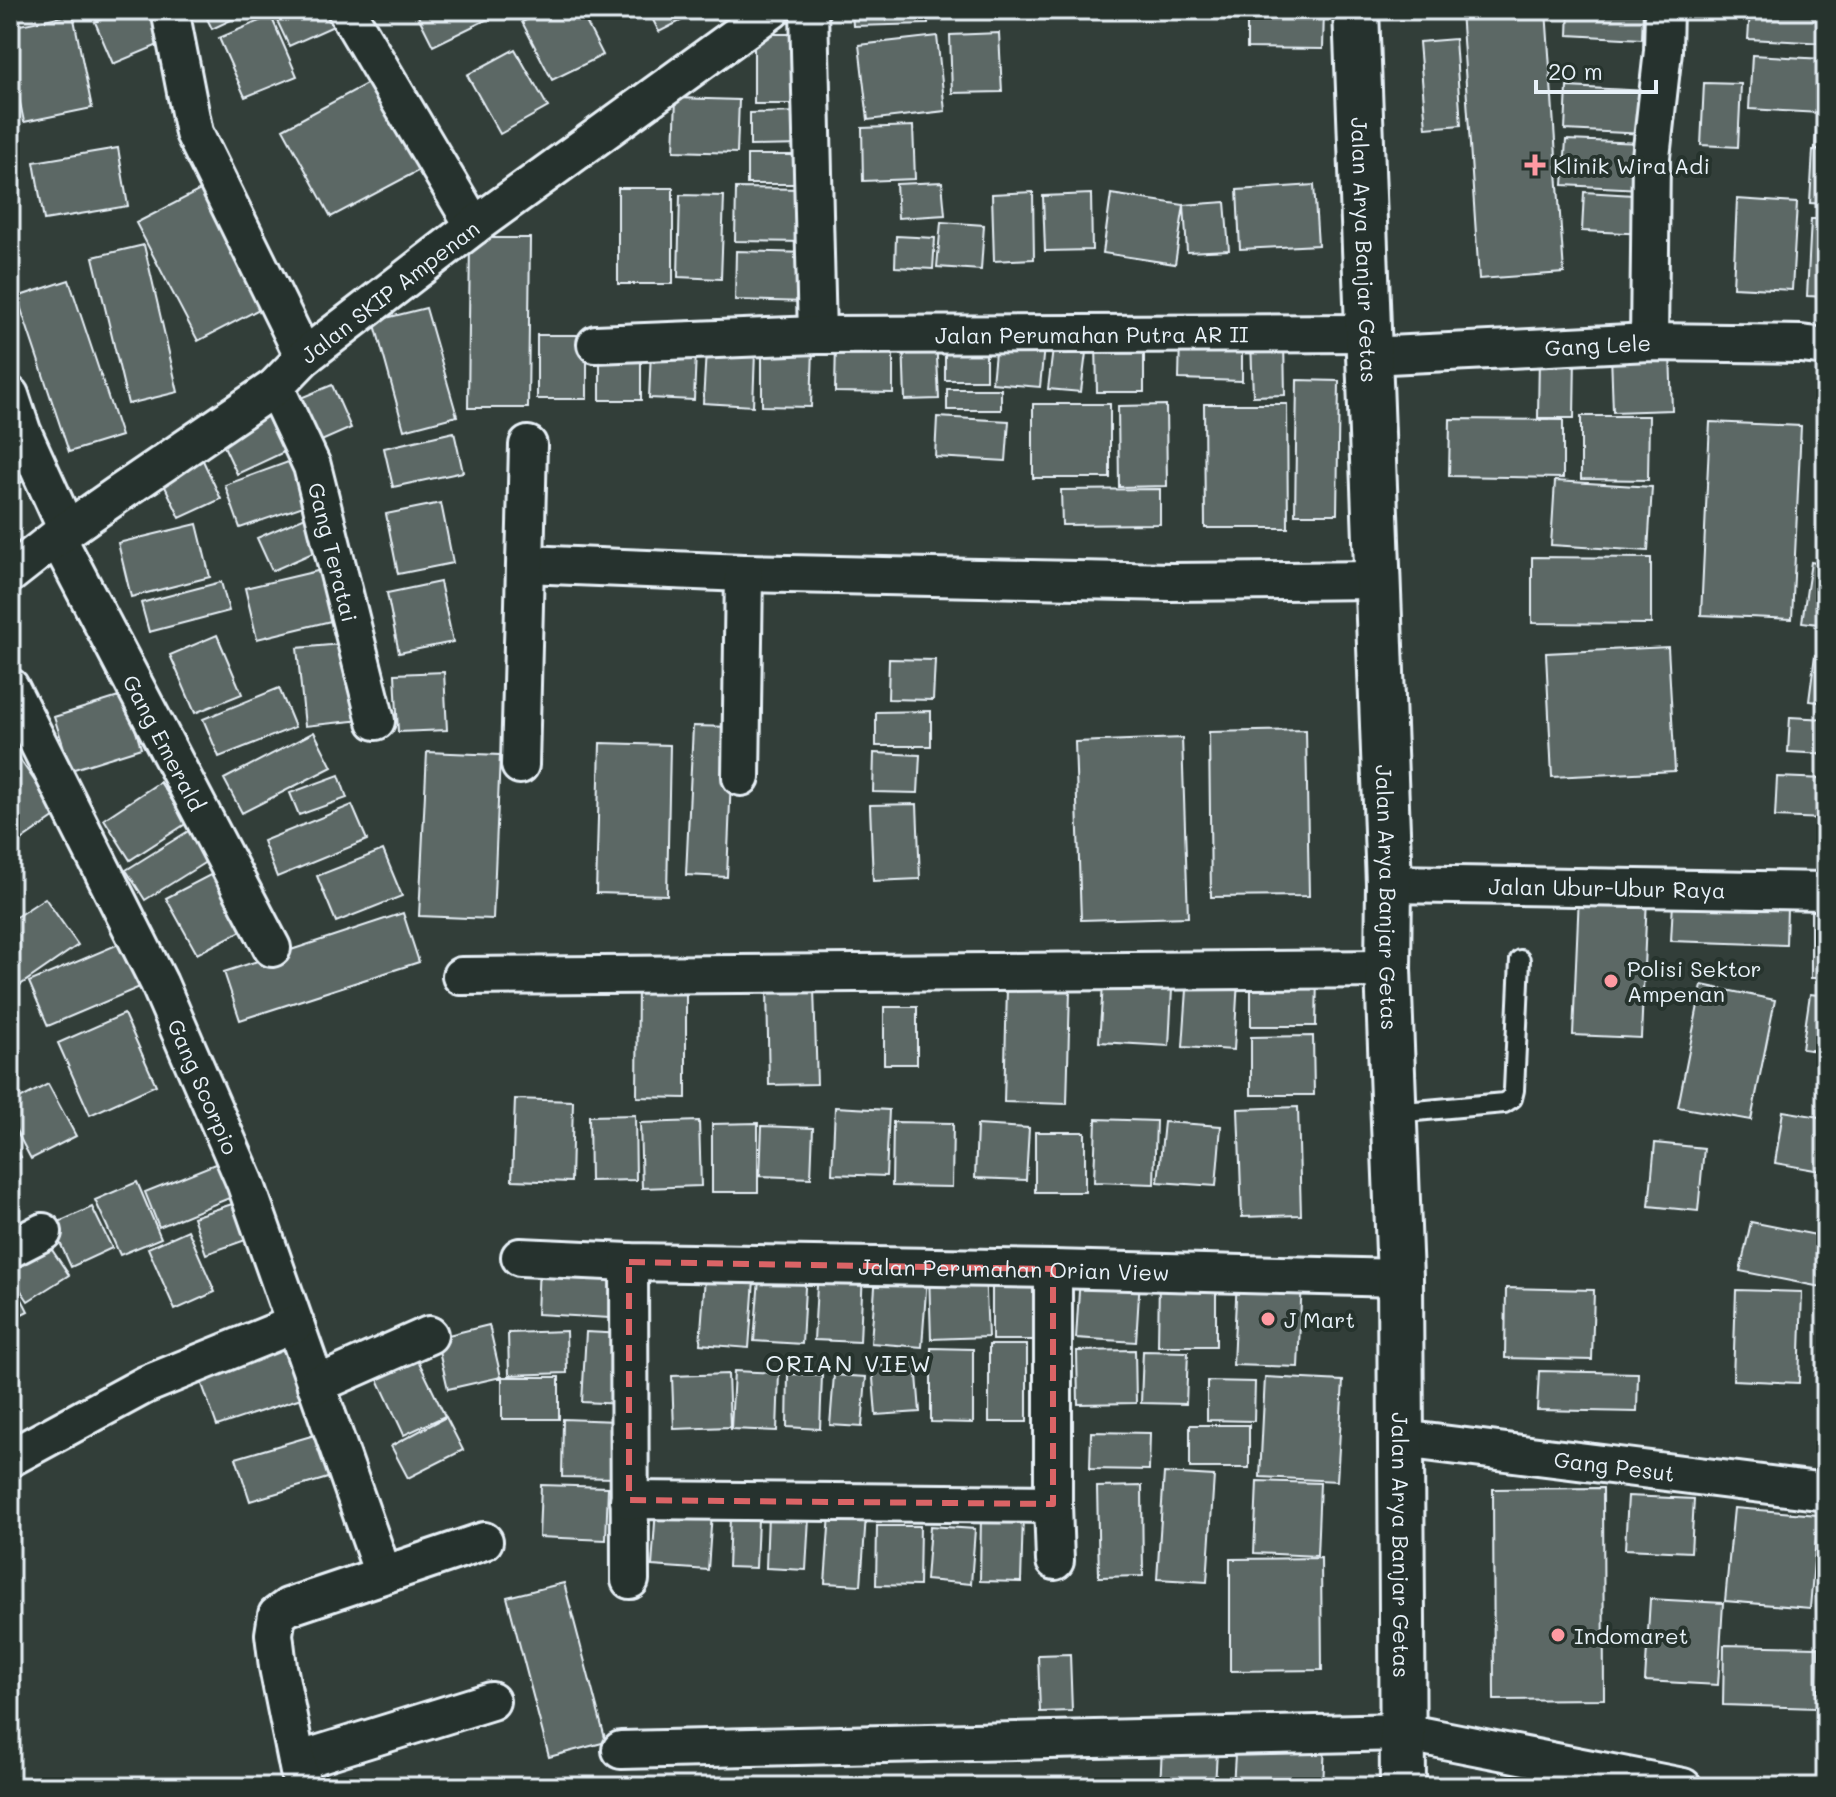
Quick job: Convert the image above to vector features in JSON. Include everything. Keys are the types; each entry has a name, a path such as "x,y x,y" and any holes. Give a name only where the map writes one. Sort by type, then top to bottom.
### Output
{"highway":[{"name":"Jalan Arya Banjar Getas","path":"1356,10 1389,884 1388,969 1400,1278 1403,1787"}],"street":[{"path":"170,10 194,133 304,357"},
{"path":"346,10 474,226"},
{"name":"Jalan SKIP Ampenan","path":"10,574 62,534 275,387 304,357 474,226 772,10"},
{"path":"809,10 817,335"},
{"path":"1649,342 1651,157 1663,51 1664,10"},
{"name":"Jalan Perumahan Putra AR II","path":"596,344 817,335 1368,344"},
{"name":"Gang Lele","path":"1368,344 1649,342 1826,347"},
{"name":"Gang Teratai","path":"275,387 312,466 376,721"},
{"name":"Gang Emerald","path":"10,395 62,534 272,948"},
{"path":"520,765 528,445"},
{"path":"526,564 744,573 1171,582 1377,580"},
{"path":"741,777 744,573"},
{"name":"Gang Scorpio","path":"10,687 159,983 245,1182 383,1574"},
{"name":"Jalan Ubur-Ubur Raya","path":"1389,884 1826,891"},
{"path":"461,976 1388,969"},
{"path":"10,1249 43,1232"},
{"name":"Jalan Perumahan Orian View","path":"520,1257 1400,1278"},
{"path":"629,1262 630,1580"},
{"path":"1053,1269 1055,1561"},
{"path":"10,1458 145,1385 295,1324"},
{"path":"316,1385 429,1335"},
{"name":"Gang Pesut","path":"1402,1439 1826,1492"},
{"path":"629,1500 1053,1504"},
{"path":"484,1541 288,1607 277,1615 274,1634 299,1774 491,1701"},
{"path":"621,1750 1403,1732 1683,1787"}],"lane":[{"path":"1394,1113 1504,1103 1512,1098 1520,960"}],"highlighted area":[{"path":"629,1262 1053,1269 1053,1504 629,1500"}],"building":[{"path":"123,10 149,10 163,43 113,64 95,22"},
{"path":"203,10 252,10 212,29"},
{"path":"272,10 342,10 347,20 289,46"},
{"path":"415,10 506,10 433,46"},
{"path":"545,10 580,10 603,55 552,80 522,22"},
{"path":"648,10 702,10 659,32"},
{"path":"852,10 928,10 928,24 853,26"},
{"path":"1247,10 1324,10 1323,49 1247,48"},
{"path":"1461,10 1546,10 1564,273 1479,279"},
{"path":"1569,10 1643,10 1642,39 1568,35"},
{"path":"1750,10 1826,10 1826,43 1748,39"},
{"path":"73,14 92,108 24,122 10,55 10,27"},
{"path":"271,16 297,76 245,97 219,38"},
{"path":"999,33 1002,92 952,93 950,35"},
{"path":"754,34 799,34 799,104 754,104"},
{"path":"937,36 945,111 868,120 859,45"},
{"path":"1455,39 1461,125 1426,128 1419,42"},
{"path":"515,49 548,107 500,134 467,75"},
{"path":"1752,55 1824,59 1820,113 1749,109"},
{"path":"381,76 429,165 331,217 283,129"},
{"path":"1704,83 1741,84 1738,147 1701,145"},
{"path":"1567,87 1648,91 1645,134 1565,130"},
{"path":"676,98 739,100 737,153 674,151"},
{"path":"806,112 806,145 750,146 750,113"},
{"path":"1817,116 1826,116 1826,149 1815,149"},
{"path":"913,126 915,179 863,181 862,128"},
{"path":"1566,140 1643,143 1641,189 1563,185"},
{"path":"118,148 128,206 44,220 34,162"},
{"path":"1813,150 1826,151 1826,204 1810,203"},
{"path":"747,155 804,155 804,184 747,184"},
{"path":"942,182 945,215 898,218 896,184"},
{"path":"1314,185 1318,245 1240,249 1237,190"},
{"path":"206,187 267,305 198,341 136,223"},
{"path":"618,188 673,188 673,284 618,284"},
{"path":"736,188 807,189 807,242 735,241"},
{"path":"1033,192 1034,259 994,261 992,194"},
{"path":"1584,192 1650,196 1648,234 1582,231"},
{"path":"1091,194 1092,250 1045,251 1043,196"},
{"path":"1111,194 1184,205 1175,264 1103,253"},
{"path":"680,195 724,196 721,279 678,277"},
{"path":"1737,199 1797,203 1792,290 1733,287"},
{"path":"1225,202 1229,250 1187,252 1184,205"},
{"path":"1811,219 1826,219 1826,297 1807,296"},
{"path":"941,222 984,225 981,270 937,267"},
{"path":"896,236 935,238 933,269 895,267"},
{"path":"470,238 530,238 528,408 468,408"},
{"path":"144,245 178,392 128,404 93,257"},
{"path":"736,251 809,253 808,302 735,300"},
{"path":"69,280 121,436 69,452 17,297"},
{"path":"426,308 457,416 404,430 374,321"},
{"path":"537,335 587,335 587,399 537,399"},
{"path":"936,337 939,399 905,400 903,338"},
{"path":"1180,337 1242,338 1242,381 1179,379"},
{"path":"836,340 893,340 893,393 835,392"},
{"path":"1284,340 1285,395 1253,396 1251,341"},
{"path":"1054,341 1087,345 1081,392 1048,389"},
{"path":"945,342 986,342 986,380 945,380"},
{"path":"996,342 1044,346 1040,387 992,383"},
{"path":"1096,342 1144,342 1144,392 1097,392"},
{"path":"762,347 813,348 811,407 762,406"},
{"path":"600,350 641,350 641,400 600,400"},
{"path":"651,350 696,352 694,400 649,398"},
{"path":"706,350 755,352 753,406 703,403"},
{"path":"1670,352 1672,410 1613,412 1611,354"},
{"path":"1539,355 1575,355 1574,418 1538,418"},
{"path":"1297,380 1339,381 1337,514 1295,514"},
{"path":"332,385 351,428 317,443 298,399"},
{"path":"947,389 1001,389 1001,410 947,410"},
{"path":"1033,404 1110,404 1110,478 1033,478"},
{"path":"1204,404 1287,404 1288,528 1205,528"},
{"path":"1166,405 1167,486 1119,487 1118,406"},
{"path":"264,410 284,452 237,474 217,431"},
{"path":"1581,416 1649,416 1648,480 1581,479"},
{"path":"937,417 1009,421 1006,461 935,457"},
{"path":"1450,419 1563,420 1563,478 1449,476"},
{"path":"10,420 38,474 10,488"},
{"path":"1710,422 1801,426 1792,619 1701,615"},
{"path":"454,432 463,472 393,487 384,448"},
{"path":"200,454 221,499 180,518 159,474"},
{"path":"302,457 318,501 240,528 225,485"},
{"path":"1555,481 1652,487 1648,551 1551,545"},
{"path":"1160,489 1160,524 1062,525 1061,490"},
{"path":"441,503 453,563 398,574 386,514"},
{"path":"310,515 324,548 272,571 257,538"},
{"path":"197,524 210,577 131,597 118,543"},
{"path":"1532,557 1651,558 1651,624 1532,623"},
{"path":"1811,562 1826,565 1826,625 1802,622"},
{"path":"330,568 343,618 257,639 245,588"},
{"path":"221,582 229,611 149,632 141,603"},
{"path":"440,582 453,642 399,653 387,593"},
{"path":"217,635 242,694 195,713 170,655"},
{"path":"353,643 362,720 305,726 297,648"},
{"path":"1668,647 1675,771 1552,777 1546,653"},
{"path":"1815,655 1826,657 1826,703 1809,701"},
{"path":"889,659 935,660 933,700 888,699"},
{"path":"444,672 447,730 398,732 395,674"},
{"path":"279,688 295,727 219,757 203,719"},
{"path":"125,695 141,748 71,770 54,717"},
{"path":"931,711 931,746 876,746 876,712"},
{"path":"1790,717 1826,719 1826,754 1788,752"},
{"path":"693,726 733,727 727,877 686,875"},
{"path":"1306,730 1309,896 1211,897 1209,732"},
{"path":"314,732 332,767 242,813 224,779"},
{"path":"1182,738 1188,917 1081,920 1075,742"},
{"path":"600,743 670,745 667,895 596,893"},
{"path":"10,745 58,815 10,848"},
{"path":"427,752 500,755 493,919 419,916"},
{"path":"874,753 920,755 918,793 873,792"},
{"path":"339,775 347,798 299,815 290,793"},
{"path":"1777,777 1826,779 1826,819 1775,817"},
{"path":"160,782 187,823 130,860 104,819"},
{"path":"917,804 920,879 873,881 870,805"},
{"path":"352,805 367,840 277,877 263,841"},
{"path":"190,830 209,860 145,900 126,870"},
{"path":"383,850 402,896 336,922 317,876"},
{"path":"214,873 245,929 197,954 166,898"},
{"path":"1579,894 1647,897 1641,1038 1573,1035"},
{"path":"45,898 78,945 10,992 10,921"},
{"path":"1673,902 1787,907 1786,945 1671,941"},
{"path":"1811,911 1826,911 1826,978 1811,978"},
{"path":"403,913 419,962 240,1020 224,972"},
{"path":"121,943 140,987 48,1026 29,982"},
{"path":"1188,975 1238,979 1234,1050 1183,1047"},
{"path":"1251,975 1317,975 1316,1026 1251,1026"},
{"path":"638,980 686,981 686,1098 637,1097"},
{"path":"1103,985 1172,989 1169,1046 1099,1042"},
{"path":"1702,985 1775,1000 1751,1120 1678,1107"},
{"path":"814,988 817,1084 769,1085 767,989"},
{"path":"1007,988 1070,990 1067,1104 1004,1102"},
{"path":"1810,994 1826,996 1826,1052 1802,1049"},
{"path":"884,1007 917,1007 917,1064 884,1064"},
{"path":"124,1014 156,1085 90,1115 58,1043"},
{"path":"1313,1036 1314,1095 1251,1095 1251,1037"},
{"path":"48,1084 76,1136 31,1159 10,1119 10,1104"},
{"path":"515,1099 573,1101 571,1182 512,1180"},
{"path":"835,1107 889,1110 886,1176 832,1174"},
{"path":"1298,1107 1301,1215 1242,1217 1238,1109"},
{"path":"1783,1111 1826,1118 1826,1172 1775,1163"},
{"path":"635,1115 636,1180 590,1181 589,1116"},
{"path":"1096,1119 1156,1121 1154,1184 1094,1182"},
{"path":"699,1121 701,1186 642,1188 640,1123"},
{"path":"893,1122 953,1123 952,1187 892,1186"},
{"path":"1164,1122 1221,1126 1216,1186 1158,1182"},
{"path":"758,1123 758,1192 712,1192 712,1124"},
{"path":"977,1125 1029,1128 1026,1180 975,1178"},
{"path":"762,1126 813,1128 811,1178 760,1176"},
{"path":"1035,1132 1085,1132 1085,1192 1035,1192"},
{"path":"10,1136 21,1157 10,1163"},
{"path":"1655,1143 1704,1148 1698,1211 1649,1206"},
{"path":"230,1158 244,1192 159,1227 145,1192"},
{"path":"137,1182 161,1238 120,1255 95,1200"},
{"path":"244,1200 257,1236 206,1254 193,1217"},
{"path":"92,1207 112,1248 71,1267 52,1225"},
{"path":"1751,1222 1826,1237 1826,1288 1740,1271"},
{"path":"188,1230 215,1292 175,1310 148,1248"},
{"path":"46,1241 69,1275 28,1301 10,1274 10,1264"},
{"path":"539,1264 613,1269 610,1318 537,1314"},
{"path":"760,1266 806,1269 802,1344 754,1341"},
{"path":"818,1267 863,1269 860,1342 814,1340"},
{"path":"985,1271 988,1337 931,1339 929,1273"},
{"path":"876,1273 927,1277 922,1347 871,1343"},
{"path":"992,1273 1038,1273 1037,1340 992,1340"},
{"path":"1080,1275 1140,1278 1136,1342 1076,1338"},
{"path":"10,1276 28,1311 10,1320"},
{"path":"705,1277 754,1280 749,1348 700,1344"},
{"path":"1237,1277 1302,1280 1298,1367 1233,1365"},
{"path":"1159,1278 1216,1278 1216,1346 1158,1346"},
{"path":"1506,1288 1594,1290 1592,1360 1505,1358"},
{"path":"1736,1290 1802,1292 1799,1383 1733,1380"},
{"path":"489,1325 501,1377 448,1389 436,1338"},
{"path":"566,1331 567,1373 509,1375 508,1333"},
{"path":"586,1332 625,1334 622,1404 582,1402"},
{"path":"289,1344 307,1396 217,1426 198,1373"},
{"path":"989,1345 1027,1345 1027,1422 989,1422"},
{"path":"931,1348 973,1349 973,1423 931,1422"},
{"path":"1135,1350 1136,1403 1078,1404 1077,1351"},
{"path":"1143,1351 1188,1352 1186,1404 1141,1403"},
{"path":"415,1354 445,1416 404,1435 375,1373"},
{"path":"916,1363 920,1412 876,1415 872,1366"},
{"path":"734,1371 779,1373 777,1431 731,1429"},
{"path":"1539,1371 1638,1373 1637,1412 1537,1410"},
{"path":"728,1374 730,1427 674,1429 672,1376"},
{"path":"788,1374 822,1375 820,1429 787,1427"},
{"path":"834,1375 866,1377 862,1427 830,1425"},
{"path":"502,1377 559,1377 559,1419 502,1419"},
{"path":"1265,1377 1343,1381 1337,1481 1260,1477"},
{"path":"1207,1381 1255,1382 1254,1421 1207,1420"},
{"path":"446,1417 463,1450 408,1478 391,1446"},
{"path":"563,1419 617,1421 617,1478 562,1477"},
{"path":"1190,1425 1249,1425 1249,1468 1190,1468"},
{"path":"1091,1432 1150,1433 1149,1470 1090,1469"},
{"path":"318,1434 331,1477 250,1501 236,1458"},
{"path":"1164,1473 1214,1476 1207,1582 1157,1579"},
{"path":"1257,1481 1320,1483 1317,1556 1254,1553"},
{"path":"541,1485 608,1487 606,1540 539,1537"},
{"path":"1142,1486 1143,1576 1099,1577 1097,1487"},
{"path":"1603,1488 1604,1699 1494,1700 1493,1489"},
{"path":"1628,1496 1694,1499 1691,1552 1625,1549"},
{"path":"656,1508 712,1512 708,1570 652,1566"},
{"path":"1734,1508 1818,1515 1810,1608 1725,1601"},
{"path":"830,1514 866,1516 861,1585 825,1583"},
{"path":"981,1514 1023,1515 1021,1582 980,1581"},
{"path":"768,1515 809,1517 806,1570 766,1568"},
{"path":"730,1518 758,1519 756,1568 728,1567"},
{"path":"877,1526 920,1526 919,1586 876,1585"},
{"path":"930,1526 975,1529 971,1584 926,1580"},
{"path":"1321,1558 1322,1670 1230,1671 1230,1559"},
{"path":"564,1583 606,1742 549,1757 507,1597"},
{"path":"1650,1599 1723,1603 1718,1685 1645,1681"},
{"path":"1724,1645 1818,1647 1817,1708 1723,1705"},
{"path":"1070,1654 1072,1711 1040,1712 1038,1655"},
{"path":"1236,1738 1325,1743 1323,1787 1233,1787"},
{"path":"1162,1748 1217,1751 1215,1787 1160,1787"}],"place":[{"name":"Klinik Wira Adi","path":"1535,165"},
{"name":"Polisi Sektor Ampenan","path":"1611,981"},
{"name":"J Mart","path":"1268,1319"},
{"name":"Indomaret","path":"1558,1635"}],"district":[{"name":"ORIAN VIEW","path":"849,1362"}]}
